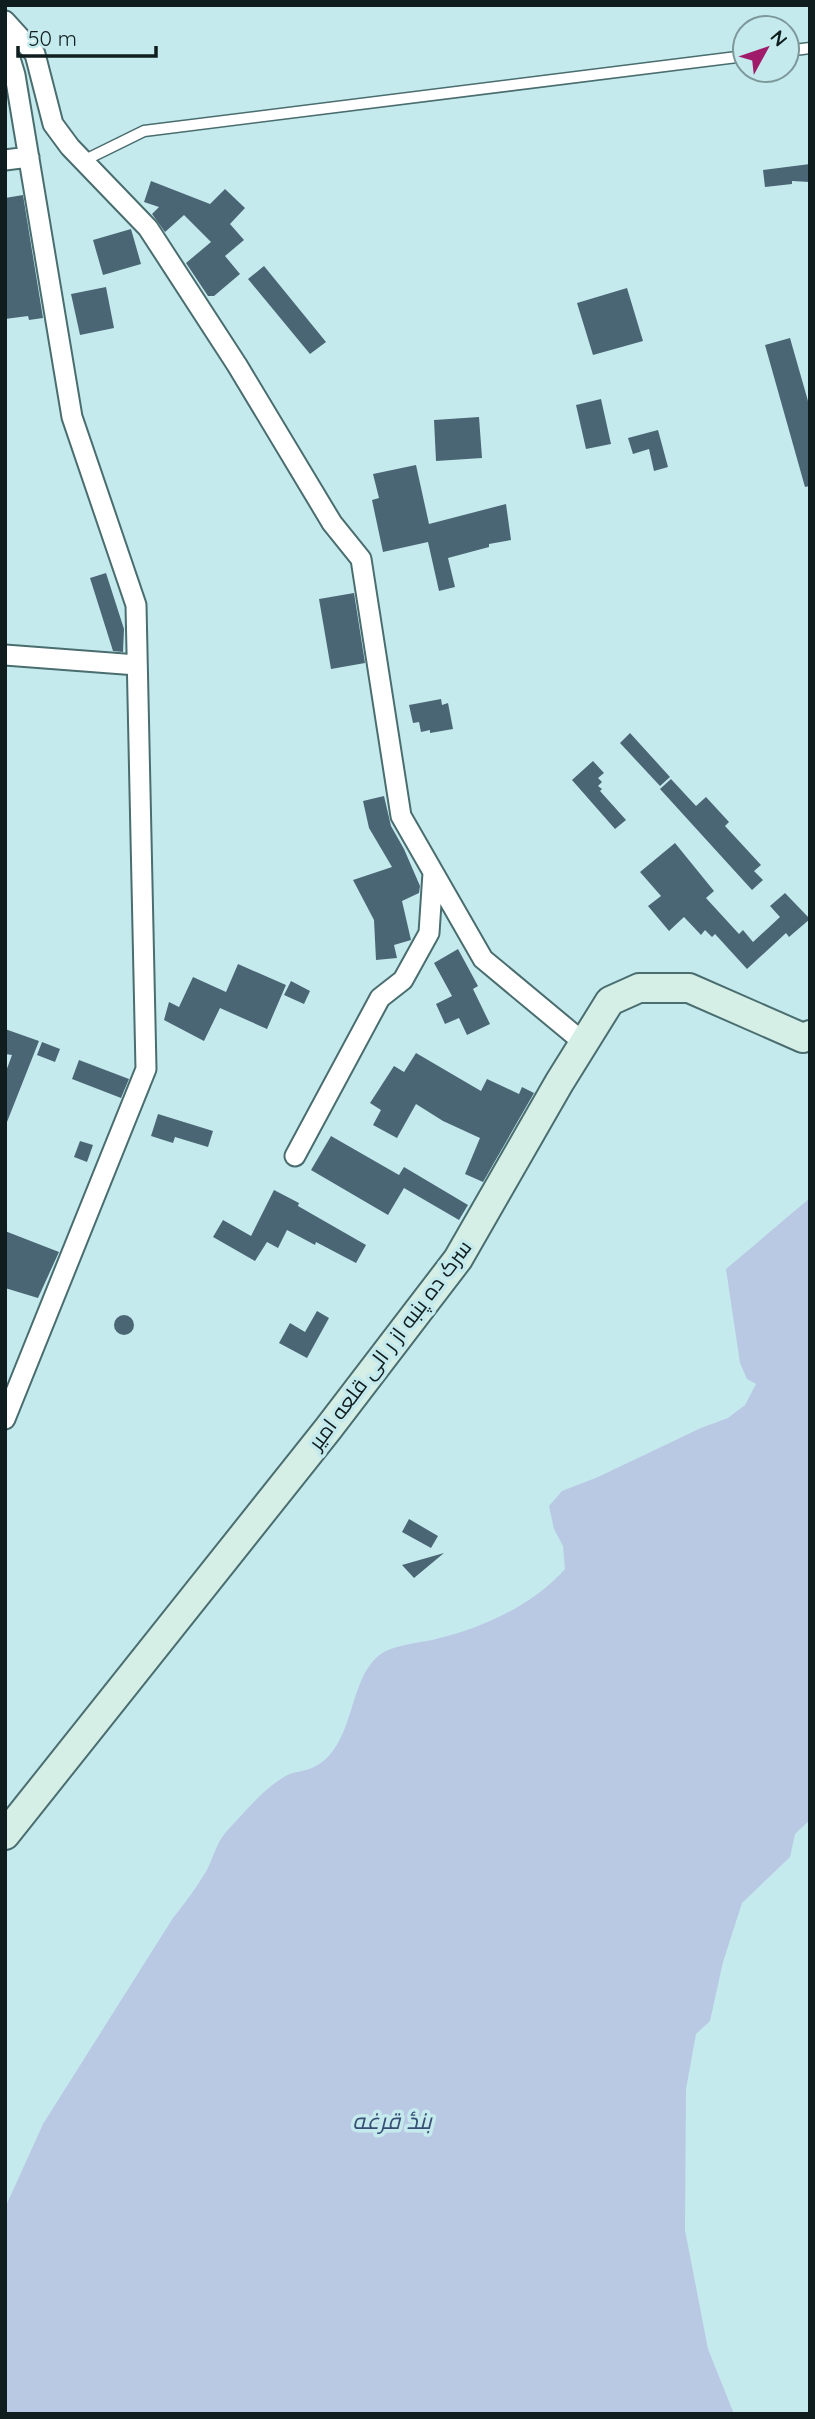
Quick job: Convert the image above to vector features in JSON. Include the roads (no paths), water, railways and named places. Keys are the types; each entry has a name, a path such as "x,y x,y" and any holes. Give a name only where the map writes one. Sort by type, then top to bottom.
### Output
{"street":[{"path":"5,21 35,54 53,124 83,161 148,229 237,365 331,523 361,559 401,816 433,873 483,959 584,1043"},
{"path":"5,42 15,75 72,417 136,605 146,1069 5,1419"},
{"path":"5,160 29,157"},
{"path":"5,655 137,665"},
{"path":"295,1156 380,998 403,980 429,933 433,873"},
{"name":"سرک ده پنبه از ر الی قلعه امیر","path":"5,1835 328,1429 458,1259 610,1001 639,988 690,989 803,1038 810,1035"}],"lane":[{"path":"83,161 144,131 731,58"}],"water":[{"name":"بندٔ قرغه","path":"810,1198 810,1820 795,1834 790,1857 742,1903 723,1962 710,2021 696,2034 686,2089 685,2230 708,2349 734,2414 5,2414 5,2208 43,2124 173,1918 207,1870 223,1836 276,1782 288,1775 314,1767 329,1756 344,1730 361,1680 375,1659 390,1649 454,1634 489,1622 538,1594 565,1569 563,1546 554,1529 549,1506 562,1491 728,1418 745,1405 756,1384 747,1379 740,1363 726,1269"}]}
